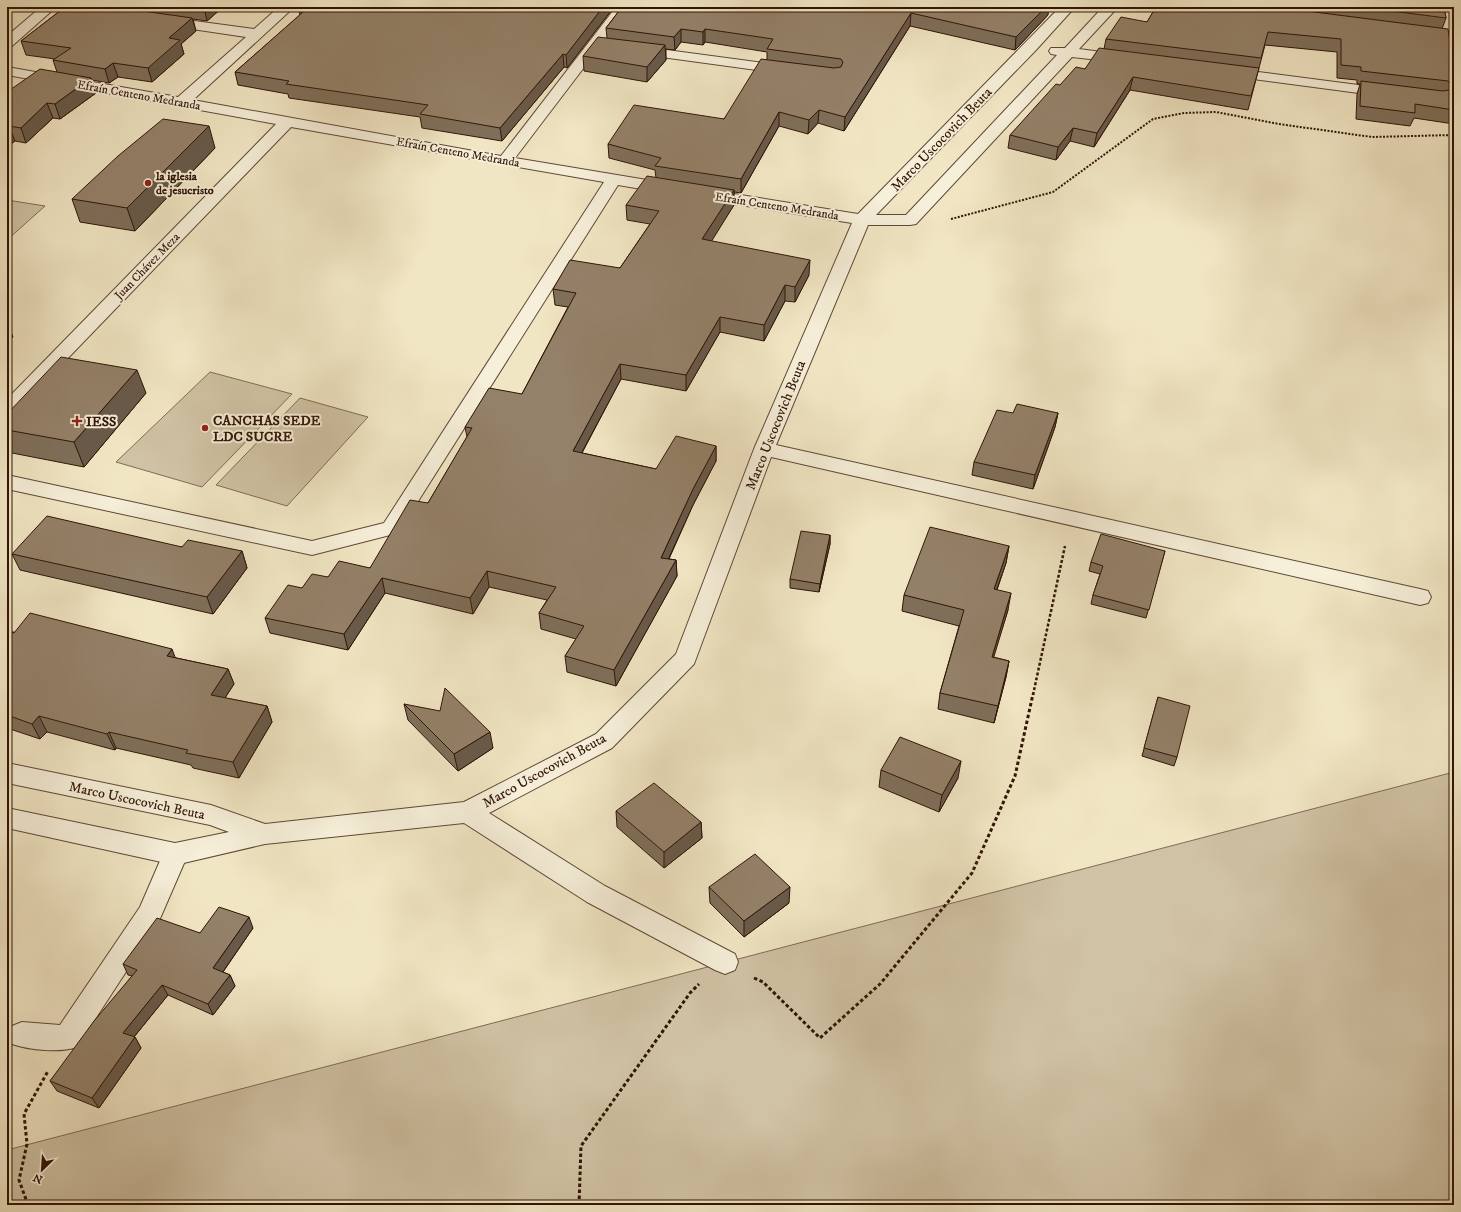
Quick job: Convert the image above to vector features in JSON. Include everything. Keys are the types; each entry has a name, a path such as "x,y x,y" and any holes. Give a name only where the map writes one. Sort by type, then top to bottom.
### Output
{"street":[{"path":"7,43 50,7"},
{"path":"61,7 108,13"},
{"path":"505,161 623,7"},
{"name":"Marco Uscocovich Beuta","path":"7,818 175,854 265,834 468,812 604,741 686,658 764,449 862,220 1068,7"},
{"path":"910,220 1111,7"},
{"path":"181,103 286,8"},
{"path":"155,20 257,34"},
{"path":"1406,32 1454,38"},
{"path":"595,44 611,47"},
{"path":"1030,48 1138,61"},
{"path":"626,49 803,72"},
{"name":"Efraín Centeno Medranda","path":"7,71 505,161 862,220 910,220"},
{"path":"1217,71 1406,95"},
{"name":"Juan Chávez Meza","path":"8,407 288,122"},
{"path":"7,482 312,548 391,528 614,179"},
{"path":"764,449 1420,597"},
{"name":"Marco Uscocovich Beuta","path":"7,773 211,815 265,834"},
{"name":"Marco Uscocovich Beuta","path":"468,812 596,894 725,962"},
{"path":"22,1035 67,1038 150,914 175,854"}],"path":[{"path":"910,220 950,220 1053,192 1153,119 1184,113 1216,112 1280,124 1372,137 1454,135"},
{"path":"725,962 763,982 820,1038 880,984 972,873 1015,776 1071,518"},
{"path":"579,1205 581,1146 690,992"},
{"path":"28,1205 19,1180 28,1144 24,1114 67,1038"}],"shaded area":[{"path":"7,200 45,206 7,240"},
{"name":"CANCHAS SEDE LDC SUCRE","path":"210,372 292,394 202,487 116,462"},
{"path":"300,398 368,417 287,506 216,485"},
{"path":"1454,772 1454,1205 7,1205 7,1150"}],"building":[{"path":"65,7 115,7 192,18 169,38 180,40 148,68 113,63 105,69 53,60 71,48 21,41"},
{"path":"303,7 603,7 566,55 563,54 500,128 420,114 428,105 286,84 289,81 235,72 303,12 299,11"},
{"path":"622,7 1046,7 1016,37 911,13 845,117 819,110 809,120 779,112 741,179 655,166 661,158 608,144 634,105 724,119 761,59 834,68 841,67 843,62 841,59 767,49 773,39 705,29 703,32 681,29 674,37 606,28"},
{"path":"1156,7 1275,7 1448,29 1454,68 1454,110 1415,104 1415,113 1360,106 1361,81 1443,91 1449,90 1451,85 1448,81 1361,71 1361,67 1341,65 1341,39 1268,32 1261,58 1106,39 1121,17 1147,22"},
{"path":"1360,7 1444,7 1446,18"},
{"path":"598,37 665,45 647,67 583,56"},
{"path":"1099,48 1259,68 1251,96 1133,77 1097,133 1073,128 1058,147 1010,135 1056,84 1060,85 1076,67 1085,69"},
{"path":"40,69 91,78 55,104 47,103 21,128 9,126 7,128 7,92"},
{"path":"163,119 209,126 127,208 72,199 118,156"},
{"path":"647,176 734,190 702,239 810,260 795,287 785,285 764,325 720,317 686,375 620,364 573,451 656,469 676,436 716,446 693,489 661,558 676,560 614,670 565,656 584,626 539,613 556,587 487,571 470,598 382,578 344,634 265,618 288,585 302,588 312,574 328,577 339,561 370,568 410,500 428,503 472,428 465,427 489,388 522,394 576,293 553,289 570,260 620,268 659,211 626,205"},
{"path":"61,357 137,370 74,442 7,430 7,414"},
{"path":"1017,404 1058,413 1035,475 974,462 997,410 1013,413"},
{"path":"47,516 182,547 188,540 242,551 207,597 12,554"},
{"path":"930,527 1009,546 994,589 1011,593 992,657 1009,661 998,706 940,693 964,610 904,595"},
{"path":"801,531 830,535 820,584 790,579"},
{"path":"1101,534 1165,551 1149,610 1093,595 1103,566 1091,562"},
{"path":"30,613 172,649 167,656 228,669 211,695 267,706 233,762 186,753 188,750 109,732 107,734 39,716 32,724 7,715 7,631 14,633"},
{"path":"445,688 490,732 454,754 404,704 440,711"},
{"path":"1158,697 1190,706 1177,757 1144,748"},
{"path":"900,737 961,761 942,795 881,770"},
{"path":"654,783 701,822 664,852 616,811"},
{"path":"755,854 790,887 744,921 709,887"},
{"path":"219,907 249,917 213,968 230,975 208,1004 162,985 123,1033 135,1037 92,1098 50,1081 94,1021 137,970 123,964 157,918 200,933"}],"place":[{"name":"la iglesia de jesucristo","path":"148,183"},
{"name":"IESS","path":"77,421"},
{"name":"CANCHAS SEDE LDC SUCRE","path":"205,428"}]}
